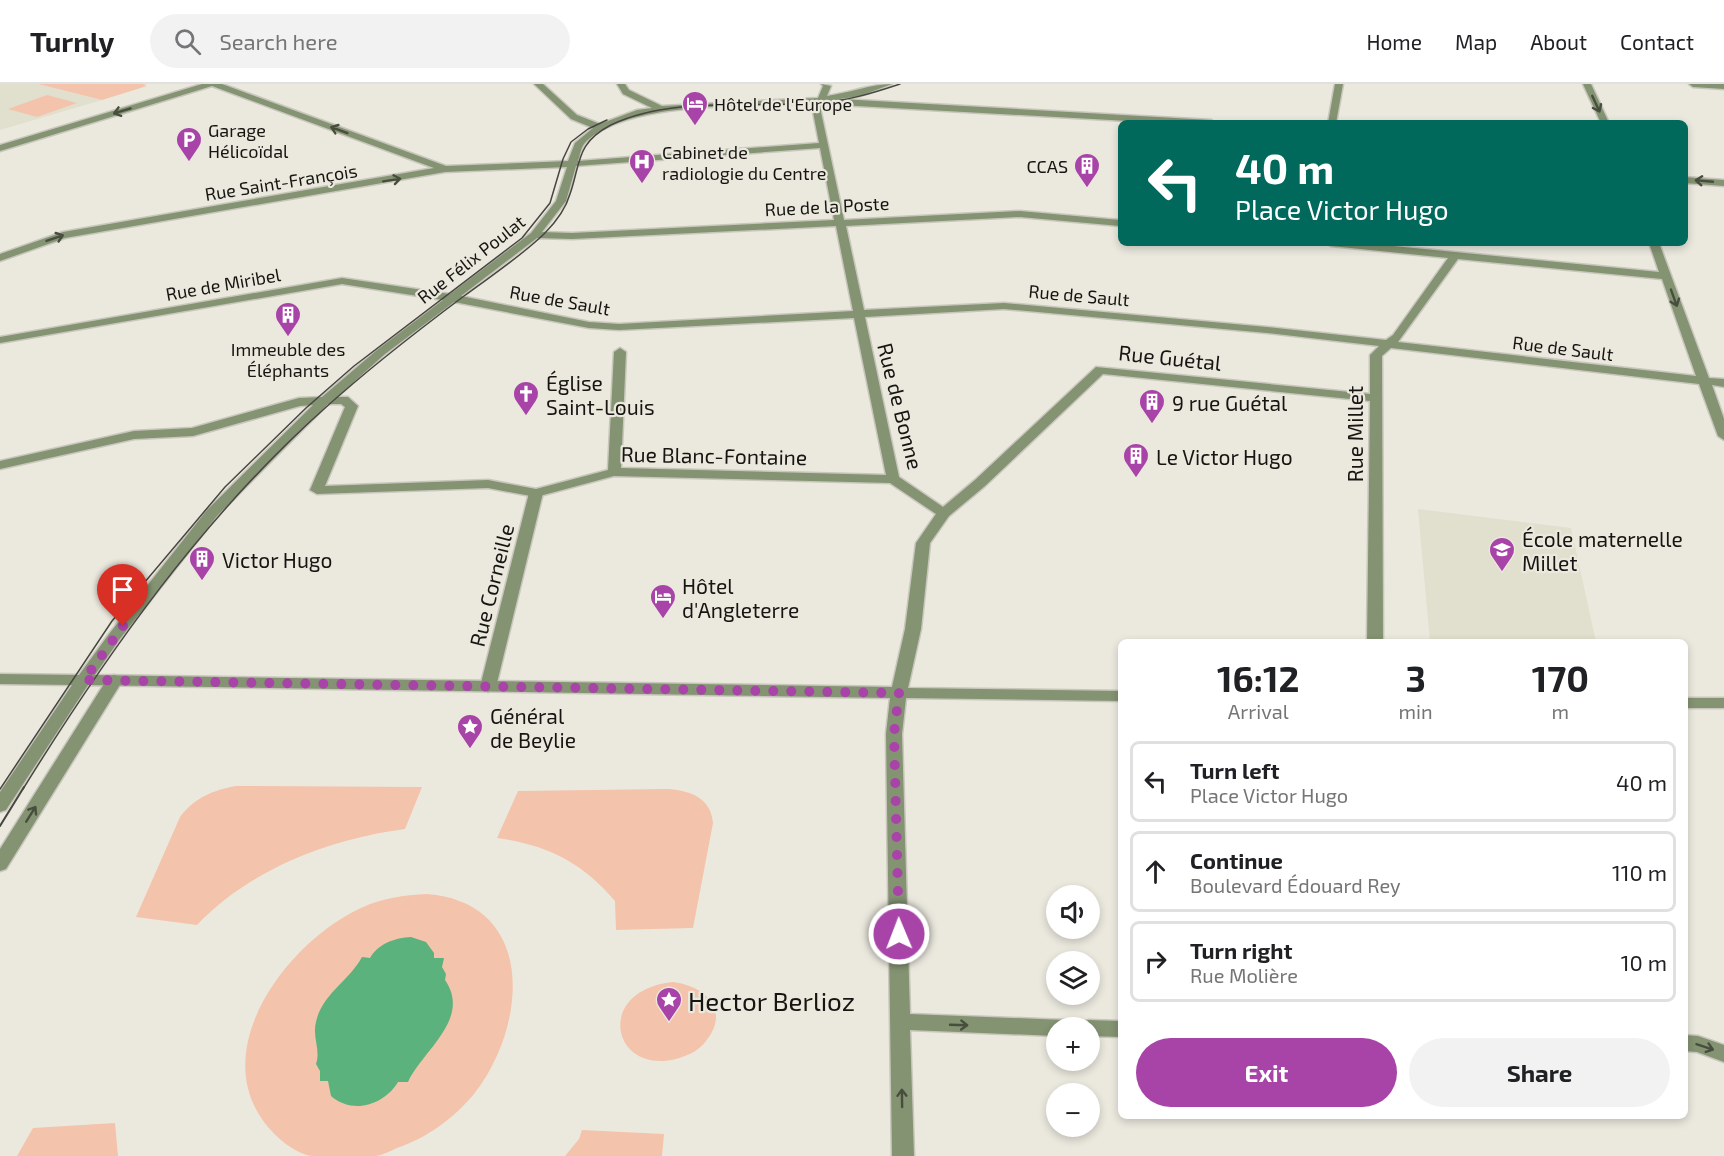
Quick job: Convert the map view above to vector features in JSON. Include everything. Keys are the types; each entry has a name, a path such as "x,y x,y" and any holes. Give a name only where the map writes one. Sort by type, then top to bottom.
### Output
{"street":[{"path":"0,148 213,84 445,170"},
{"path":"538,84 574,117 600,127"},
{"path":"621,84 626,92 661,109"},
{"name":"Rue de Bonne","path":"825,84 827,86 817,112 893,479 944,513"},
{"path":"821,100 857,94 888,84"},
{"path":"1333,120 1339,84"},
{"path":"1587,84 1604,120"},
{"path":"1693,84 1724,86"},
{"path":"821,100 897,107 1152,120"},
{"name":"Rue Félix Poulat","path":"0,806 123,626 212,513 325,401 381,352 535,235 561,201 578,145 600,127 640,112 821,100"},
{"name":"Rue Saint-François","path":"0,258 63,235 445,170 571,164 823,145"},
{"path":"1688,180 1724,183"},
{"name":"Rue de la Poste","path":"535,235 572,236 1020,214 1118,223"},
{"path":"1362,246 1666,276"},
{"path":"1654,246 1724,436"},
{"name":"Rue Millet","path":"1376,639 1376,355 1397,337 1455,255"},
{"name":"Rue de Miribel","path":"0,340 342,281 452,298"},
{"name":"Rue de Sault","path":"452,298 589,325 620,327 1004,306 1267,330 1724,383"},
{"path":"614,472 620,352"},
{"name":"Rue Guétal","path":"944,513 980,483 1100,370 1375,398"},
{"path":"0,465 134,435 193,432 299,402 344,400 351,406 317,490 488,484 536,493"},
{"name":"Rue Blanc-Fontaine","path":"536,493 614,472 893,479"},
{"name":"Rue Corneille","path":"488,687 536,493"},
{"path":"903,1156 894,734 899,693 913,629 923,543 944,513"},
{"path":"0,679 1118,696"},
{"path":"0,864 115,680"},
{"path":"1688,703 1724,703"},
{"path":"901,1022 1046,1027"},
{"path":"1100,1028 1118,1029"},
{"path":"1688,1044 1698,1044 1724,1054"}],"shaded area":[{"path":"0,84 38,84 102,100 0,130"},
{"path":"38,84 147,84 143,85 147,86 102,100"},
{"path":"47,95 77,103 37,117 8,109"},
{"name":"École maternelle Millet","path":"1418,509 1571,528 1595,639 1430,639"},
{"path":"236,786 422,787 405,829 348,840 293,860 241,888 197,925 136,917 185,810 205,796"},
{"path":"669,789 698,797 708,807 713,823 693,928 616,930 615,901 590,876 548,851 532,845 497,838 518,791"},
{"path":"427,894 463,902 489,920 505,944 512,972 512,1004 505,1036 492,1067 474,1094 458,1111 429,1133 408,1144 376,1156 306,1155 282,1141 268,1127 251,1097 245,1065 250,1033 263,1001 283,972 307,945 333,924 361,908 385,899"},
{"path":"411,937 426,942 434,953 434,958 444,958 442,967 452,994 453,1008 449,1021 408,1082 398,1082 385,1097 368,1105 358,1106 340,1102 331,1096 328,1081 320,1081 320,1071 316,1064 318,1054 315,1028 319,1012 330,995 351,973 362,957 370,958 388,942"},
{"path":"673,982 695,989 711,1001 716,1019 713,1030 700,1048 680,1058 654,1061 637,1055 626,1044 620,1030 622,1014 631,1000 648,988"},
{"path":"115,1123 118,1156 17,1156 33,1128"},
{"path":"582,1130 664,1134 662,1156 565,1156 579,1139"}],"tram line":[{"path":"23,789 124,637 160,588 238,495 324,409 392,351 544,234 566,205 582,154 591,139 611,125 634,116 660,110 713,105 829,102 860,96 900,84"},
{"path":"0,789 112,621 225,487 306,408 354,366 522,238 550,203 563,159 571,142 588,129 607,120"},
{"path":"0,826 24,787"}],"place":[{"name":"Hôtel de l'Europe","path":"695,127"},
{"name":"Garage Hélicoïdal","path":"189,163"},
{"name":"Cabinet de radiologie du Centre","path":"642,185"},
{"name":"CCAS","path":"1087,189"},
{"name":"Immeuble des Éléphants","path":"288,338"},
{"name":"Église Saint-Louis","path":"526,417"},
{"name":"9 rue Guétal","path":"1152,425"},
{"name":"Le Victor Hugo","path":"1136,479"},
{"name":"École maternelle Millet","path":"1502,573"},
{"name":"Victor Hugo","path":"202,582"},
{"name":"Hôtel d'Angleterre","path":"663,620"},
{"name":"Général de Beylie","path":"470,750"},
{"name":"Hector Berlioz","path":"669,1023"}],"route":[{"path":"123,626 84,680 899,693 894,734 899,934"}]}
